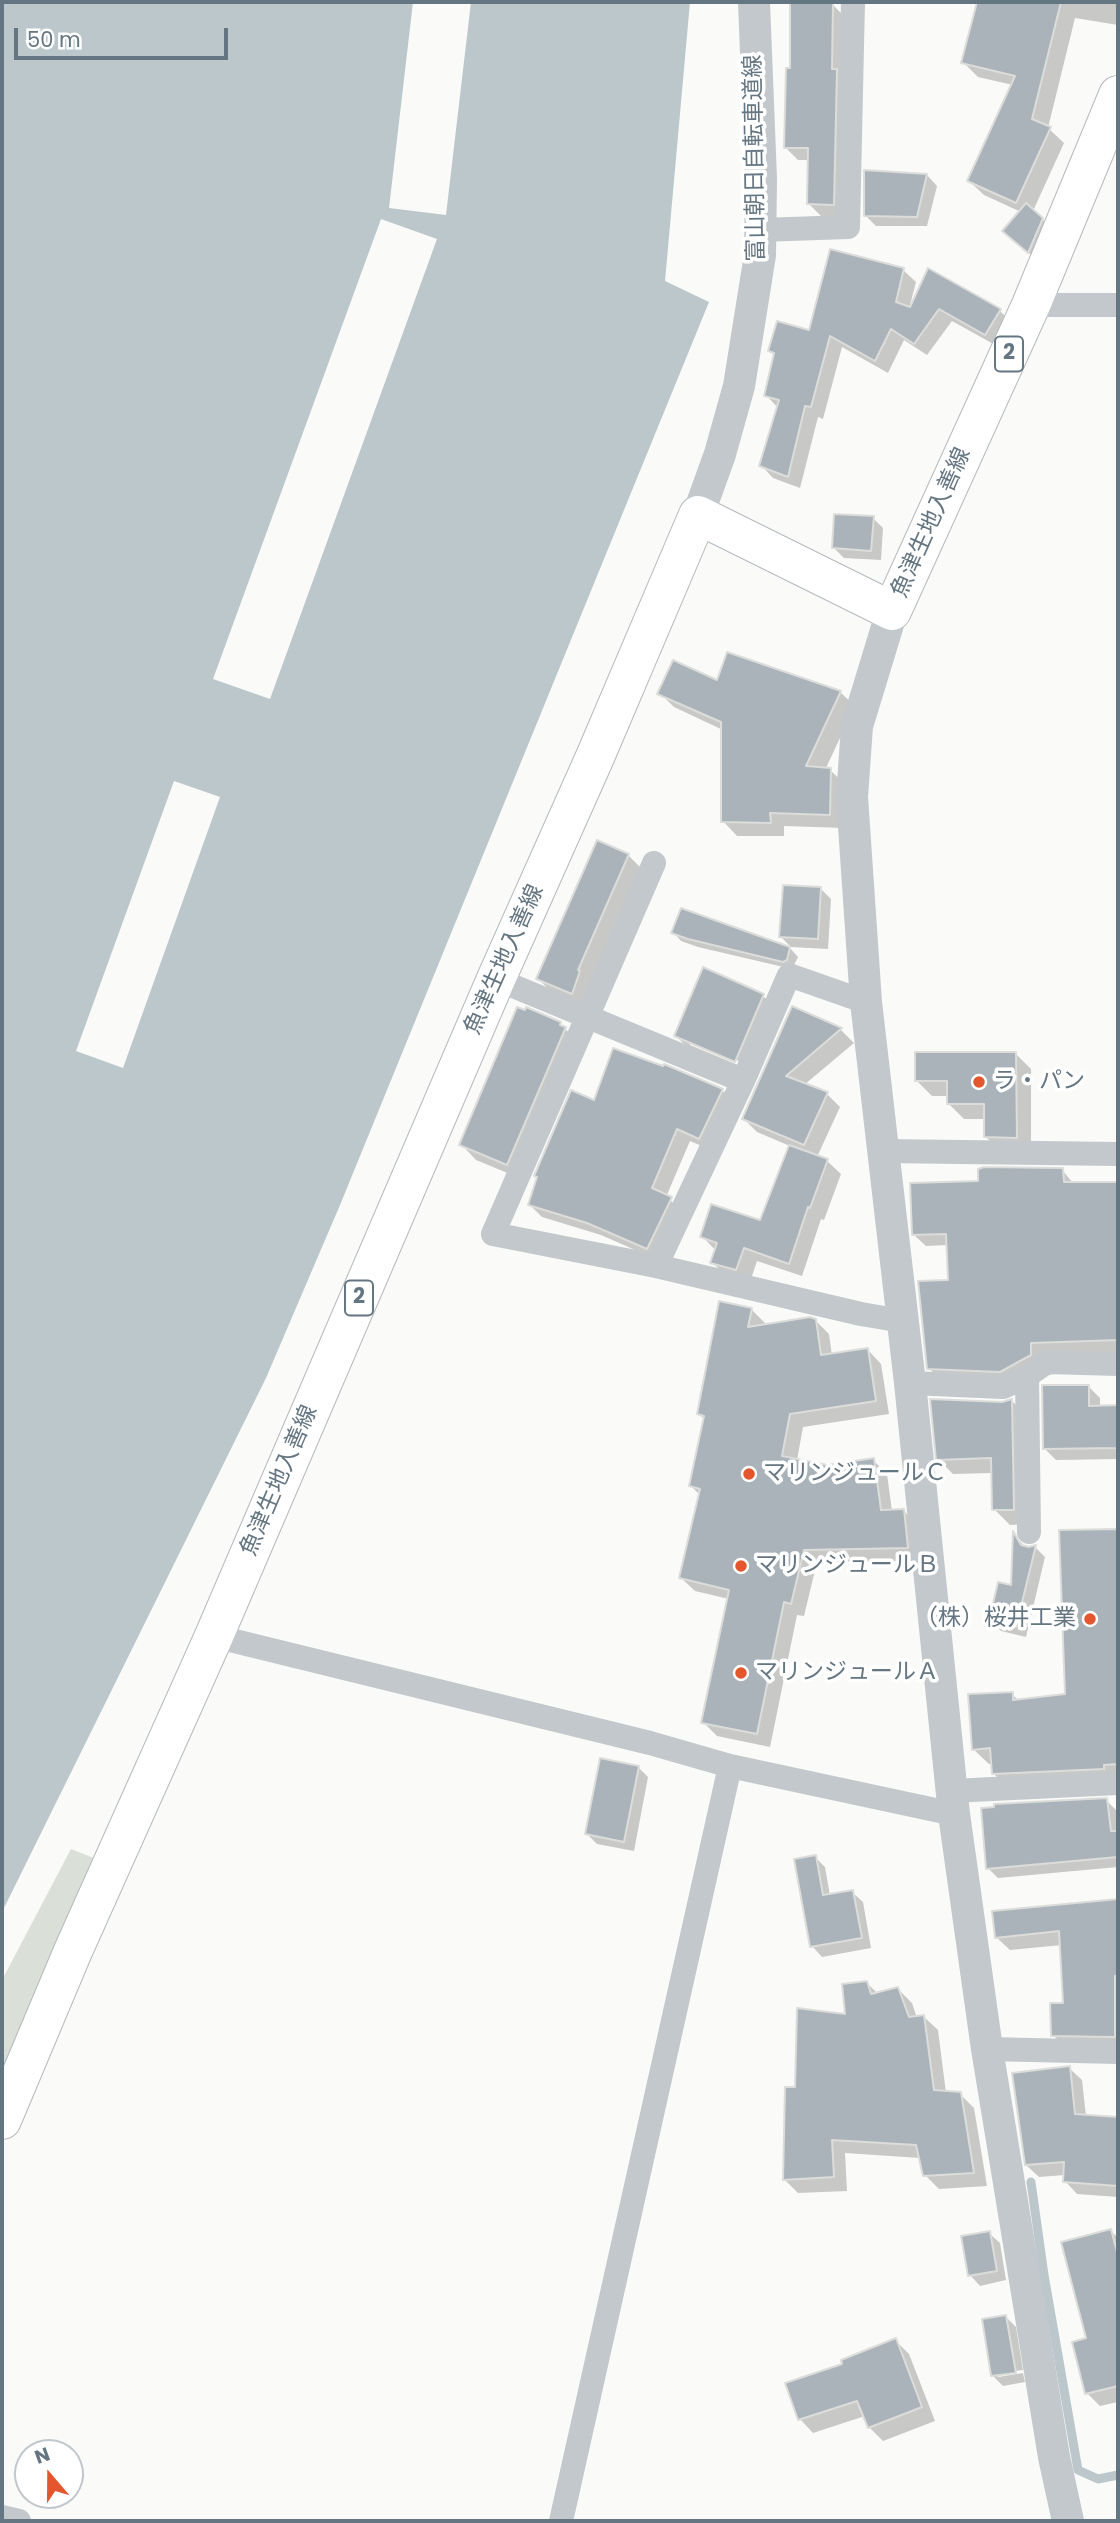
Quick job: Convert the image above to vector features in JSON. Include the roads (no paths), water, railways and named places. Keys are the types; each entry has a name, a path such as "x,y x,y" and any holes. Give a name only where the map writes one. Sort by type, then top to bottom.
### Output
{"main road":[{"name":"魚津生地入善線","path":"2,2120 73,1951 215,1636 698,515 892,611 1031,304 1118,95"}],"street":[{"name":"富山朝日自転車道線","path":"698,515 720,454 739,386 760,255 761,179 753,35 754,2"},
{"path":"760,230 848,227 853,2"},
{"path":"1031,304 1118,305"},
{"path":"892,611 857,726 853,785 866,1002 910,1383 952,1802 987,2049 1054,2457 1068,2521"},
{"path":"654,863 493,1234 656,1266 861,1314 902,1321"},
{"path":"656,1266 743,1081 789,975 866,1002"},
{"path":"496,979 743,1081"},
{"path":"882,1151 1118,1154"},
{"path":"910,1383 1003,1387 1027,1376 1046,1362 1118,1364"},
{"path":"1027,1376 1029,1532"},
{"path":"215,1636 650,1743 730,1766 952,1802 1118,1783"},
{"path":"561,2521 730,1766"},
{"path":"987,2049 1118,2052"},
{"path":"2,2517 19,2521"}],"waterway":[{"path":"1031,2182 1044,2275 1078,2470 1098,2479 1118,2475"}],"place":[{"name":"ラ・パン","path":"979,1082"},
{"name":"マリンジュールＣ","path":"749,1474"},
{"name":"マリンジュールＢ","path":"741,1566"},
{"name":"（株）桜井工業","path":"1090,1619"},
{"name":"マリンジュールＡ","path":"741,1673"}]}
